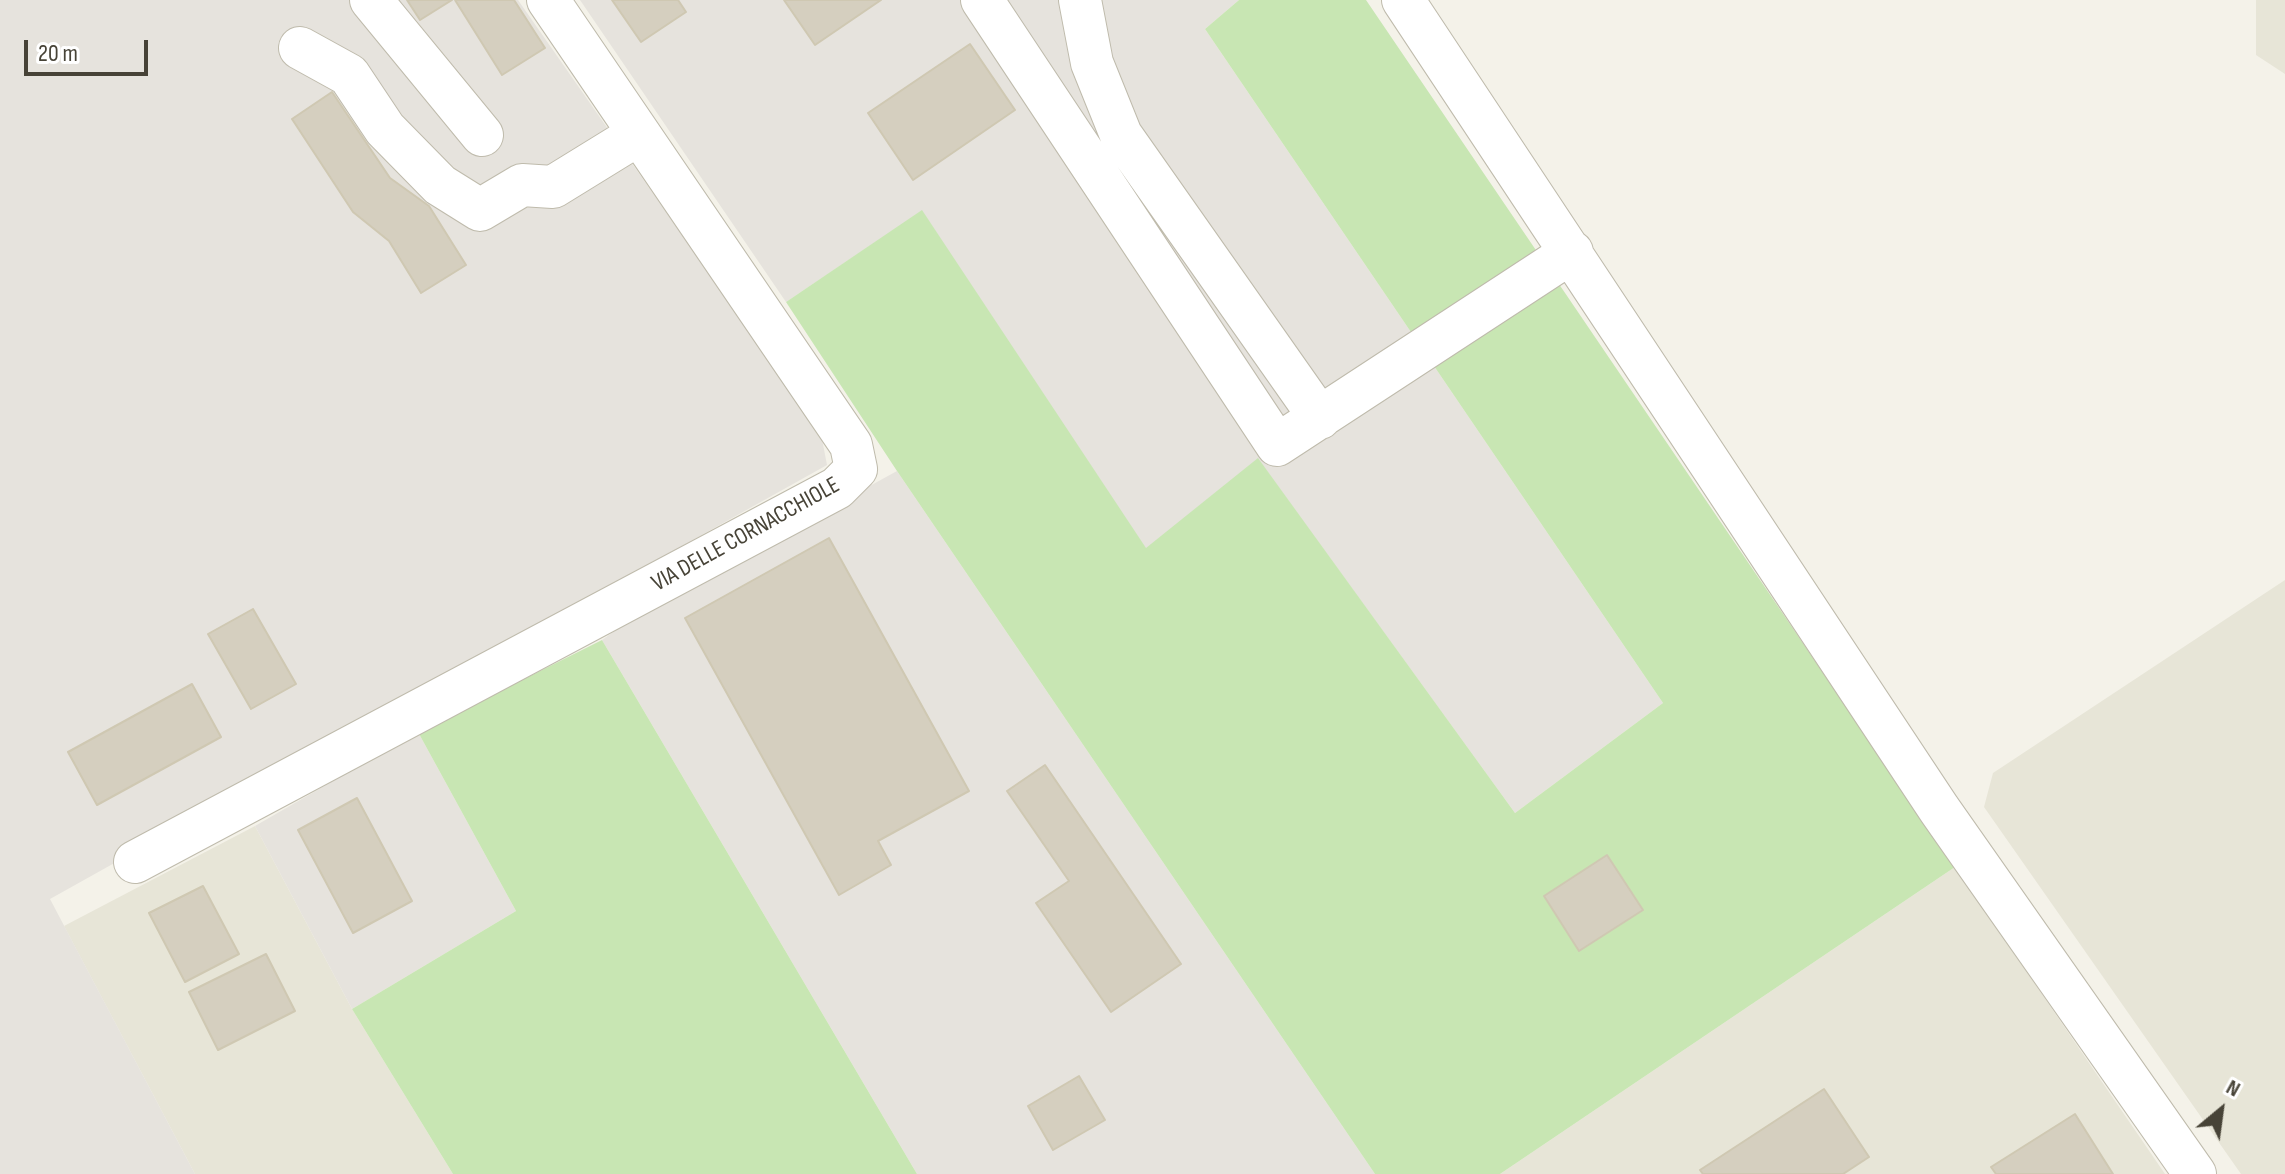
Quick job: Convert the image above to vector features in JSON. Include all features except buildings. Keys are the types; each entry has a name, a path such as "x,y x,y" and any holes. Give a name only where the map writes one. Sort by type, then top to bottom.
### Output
{"street":[{"path":"371,0 482,135"},
{"name":"VIA DELLE CORNACCHIOLE","path":"135,862 837,488 853,475 857,463 851,445 548,0"},
{"path":"982,0 1277,445 1572,252"},
{"path":"1080,0 1092,63 1121,135 1320,418"},
{"path":"1403,0 1939,809 2195,1174"},
{"path":"300,48 349,75 385,129 440,185 480,210 522,185 553,187 639,134"}],"shaded area":[{"path":"0,0 518,0 821,434 827,465 50,899 195,1174 0,1174"},
{"path":"580,0 1239,0 1205,29 1663,703 1515,813 1258,459 1146,549 922,211 786,302"},
{"path":"2256,0 2285,0 2285,74 2256,55"},
{"path":"897,471 1375,1174 917,1174 602,640 641,612"},
{"path":"2285,580 2285,1174 2241,1174 1984,807 1993,773"},
{"path":"418,732 516,911 352,1009 255,826"},
{"path":"255,826 352,1009 453,1174 195,1174 64,926"},
{"path":"1955,867 2165,1174 1500,1174"}],"green space":[{"path":"1239,0 1366,0 1955,867 1500,1174 1375,1174 897,471 786,302 922,210 1146,548 1258,458 1515,813 1663,703 1205,29"},
{"path":"602,640 917,1174 453,1174 352,1009 516,911 418,732"}]}
